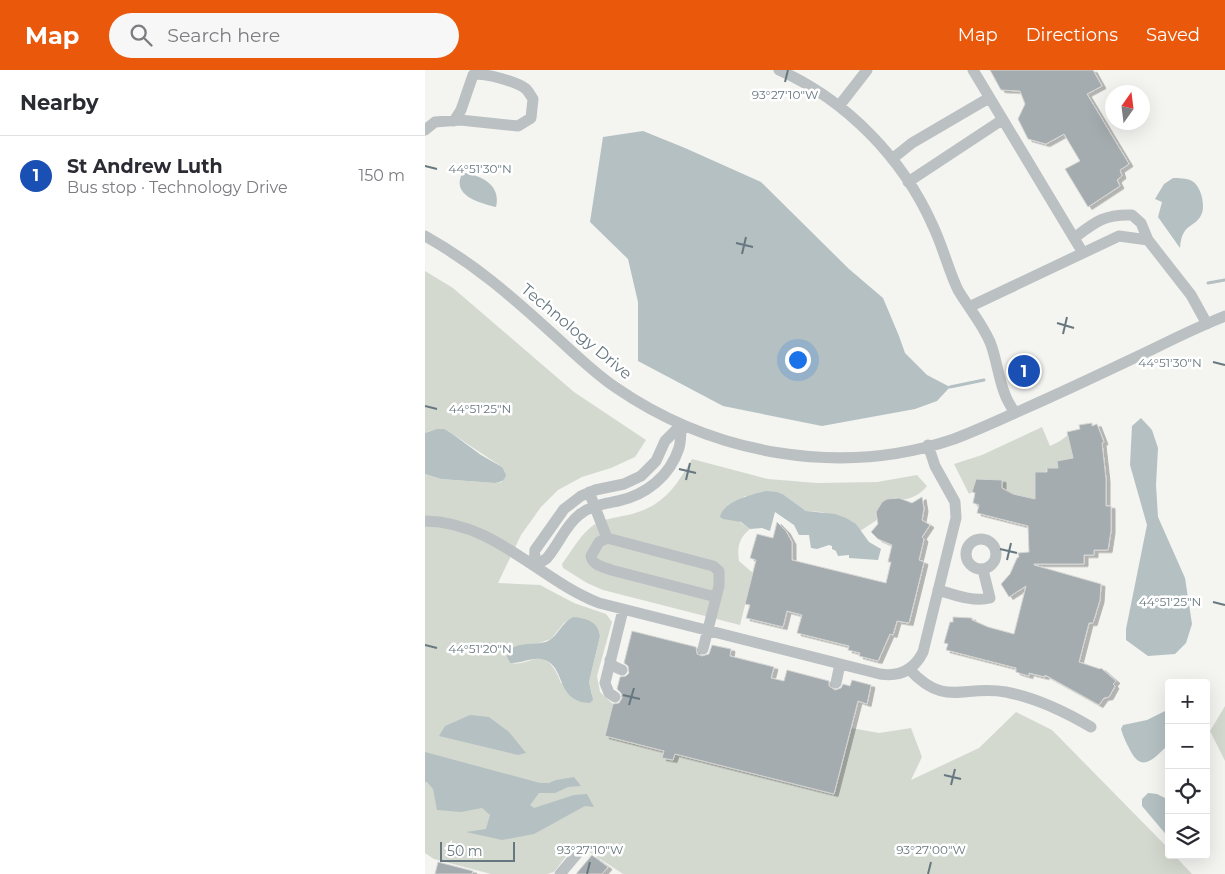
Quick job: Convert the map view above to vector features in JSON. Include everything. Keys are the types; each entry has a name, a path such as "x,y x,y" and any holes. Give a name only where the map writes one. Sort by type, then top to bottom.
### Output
{"street":[{"path":"779,70 815,89 859,123 892,159 917,194 934,226 958,289 989,342 1005,396 1015,413"},
{"path":"839,106 867,70"},
{"path":"973,70 1083,254"},
{"path":"425,130 435,122 453,121 518,126 531,118 533,99 525,88 477,72 473,76 461,110 453,121"},
{"path":"892,159 912,143 989,98"},
{"path":"908,182 1002,120"},
{"path":"1074,238 1100,219 1120,214 1132,215 1141,223 1148,240 1191,295 1207,324"},
{"name":"Technology Drive","path":"425,236 479,270 613,386 646,407 681,425 719,439 756,449 796,456 836,458 875,456 928,446 953,439 1015,413 1225,316"},
{"path":"969,307 1119,236 1148,240"},
{"path":"534,565 535,550 557,517 572,502 589,492 624,484 641,476 656,461 665,441 681,425"},
{"path":"534,565 546,559 576,517 595,506 635,496 651,488 660,480 673,462 680,447 681,425"},
{"path":"425,521 443,522 488,536 581,596 599,603 840,664 889,675 897,674 909,669 919,660 923,652 956,518 955,502 935,466 928,446"},
{"path":"589,492 607,538"},
{"path":"703,649 721,578 719,571 713,566 607,538 599,542 591,556 593,562 611,570 716,597"},
{"path":"984,539 989,541 996,549 996,559 990,567 983,570 976,569 968,564 965,556 967,548 974,540 984,539"},
{"path":"947,555 965,556"},
{"path":"938,590 975,600 990,598 983,570"},
{"path":"615,697 609,692 605,683 623,610"},
{"path":"610,660 613,666 622,670"},
{"path":"836,682 840,664"},
{"path":"909,669 929,687 942,692 955,693 984,690 1017,695 1061,710 1091,727"},
{"path":"560,874 577,854"}],"shaded area":[{"path":"643,131 761,182 849,269 883,298 905,353 927,375 950,387 937,401 915,409 822,426 723,406 638,361 638,302 628,259 590,222 603,137"},
{"path":"466,173 479,177 490,184 496,193 496,207 476,201 464,193 460,182 462,174"},
{"path":"1173,178 1185,179 1195,183 1203,200 1202,213 1183,233 1180,248 1158,217 1162,202 1155,199 1164,184"},
{"path":"425,271 453,288 574,392 646,440 635,457 611,468 582,477 558,490 541,507 521,535 498,583 540,585 574,603 606,614 612,622 597,676 600,692 613,704 606,736 664,751 662,758 673,760 675,754 834,793 851,728 879,733 911,728 922,757 911,780 979,748 1016,712 1052,730 1165,845 1165,859 1178,859 1192,874 623,874 576,843 554,872 547,874 491,874 434,859 425,853 425,474 441,479 495,483 502,482 502,467 448,431 425,433","holes":["573,617 587,621 597,627 600,636 589,682 592,695 561,683 555,669 542,659 515,664 508,661 539,643 551,639 564,623"]},
{"path":"1141,418 1152,430 1158,448 1156,485 1158,517 1185,578 1192,624 1186,643 1175,654 1148,656 1126,640 1126,629 1147,525 1130,465 1132,426"},
{"path":"1042,427 1050,446 1068,435 1073,458 1057,461 1058,468 1047,468 1035,499 1013,494 1002,488 1001,480 976,479 972,492 969,494 954,464 982,455"},
{"path":"444,429 451,433 481,455 502,467 506,475 504,479 501,482 495,483 441,479 425,474 425,433"},
{"path":"692,459 768,479 817,483 877,482 917,475 927,486 912,497 905,499 894,498 883,502 878,508 877,520 860,531 856,524 822,512 806,511 784,495 745,496 724,509 750,529 741,539 738,551 739,561 753,573 740,625 603,590 587,583 563,568 562,564 582,536 592,527 607,519 628,515 648,508 664,498 682,476"},
{"path":"766,491 784,495 806,511 835,514 856,524 869,542 881,549 878,560 849,558 849,555 838,556 836,551 832,549 832,546 829,545 817,549 811,548 809,535 799,535 794,525 775,512 770,531 762,528 750,529 741,522 720,517 722,511 732,503 747,496"},
{"path":"573,617 583,618 594,624 600,636 589,682 593,700 590,703 579,701 572,697 566,691 552,664 545,660 536,659 510,663 507,657 509,651 518,646 548,641"},
{"path":"1225,706 1225,761 1210,731"},
{"path":"1165,711 1165,748 1150,761 1140,762 1131,752 1121,729 1123,725 1147,720"},
{"path":"470,715 489,717 509,732 526,753 518,755 439,736 445,726"},
{"path":"425,752 540,783 549,783 574,777 581,786 568,787 555,793 539,793 530,805 534,808 574,795 587,794 594,807 585,806 534,834 502,840 466,832 486,829 490,815 482,808 461,812 437,810 433,789 425,782"},
{"path":"1148,793 1157,794 1165,798 1165,833 1142,806 1142,799"}],"building":[{"path":"990,70 1093,70 1102,86 1087,94 1105,124 1105,130 1109,130 1129,164 1120,170 1122,176 1117,180 1120,186 1088,207 1065,169 1080,161 1064,134 1046,144 1028,139 1018,119 1025,104 1020,91 1001,90"},
{"path":"1092,423 1092,426 1097,424 1104,442 1102,443 1106,479 1106,506 1111,506 1111,531 1108,550 1094,550 1094,555 1084,555 1084,564 1034,565 1101,584 1100,600 1093,623 1089,623 1079,662 1101,668 1116,681 1113,684 1115,686 1109,697 1104,698 1099,705 1045,675 1045,677 1029,673 1029,676 1016,672 1016,668 946,650 948,644 944,643 950,622 953,622 953,617 972,618 972,620 988,627 1014,634 1026,586 1009,597 1001,584 1010,574 1019,557 1018,553 1029,552 1028,526 977,513 979,505 973,503 975,493 972,492 976,479 1002,480 1002,488 1013,494 1035,499 1035,472 1047,472 1047,468 1058,468 1057,461 1073,458 1067,432 1080,429 1079,425"},
{"path":"922,497 924,509 922,520 930,525 922,537 924,539 919,560 924,562 909,623 897,621 893,635 890,634 878,661 859,656 860,653 848,650 849,646 797,633 802,615 787,611 783,627 746,618 750,605 745,604 756,560 750,558 757,534 773,538 777,522 786,531 792,542 792,560 886,583 891,562 888,562 892,545 878,539 871,532 878,524 876,512 882,502 887,499 899,498 912,503"},
{"path":"632,631 696,647 697,654 702,656 709,654 712,645 731,649 730,656 774,667 771,678 784,681 787,670 829,681 829,686 835,690 841,688 843,684 850,686 852,680 871,685 867,704 858,701 834,794 675,754 673,760 662,758 664,751 605,736 613,704 619,703 622,698 621,693 617,689 620,677 626,676 629,673 628,666 624,663"},
{"path":"592,855 608,867 602,874 576,874"},
{"path":"438,862 473,871 472,874 435,874"}],"waterway":[{"path":"1208,283 1225,280"},
{"path":"950,387 984,380"}],"place":[{"name":"St Andrew Luth","path":"1024,371"}]}
